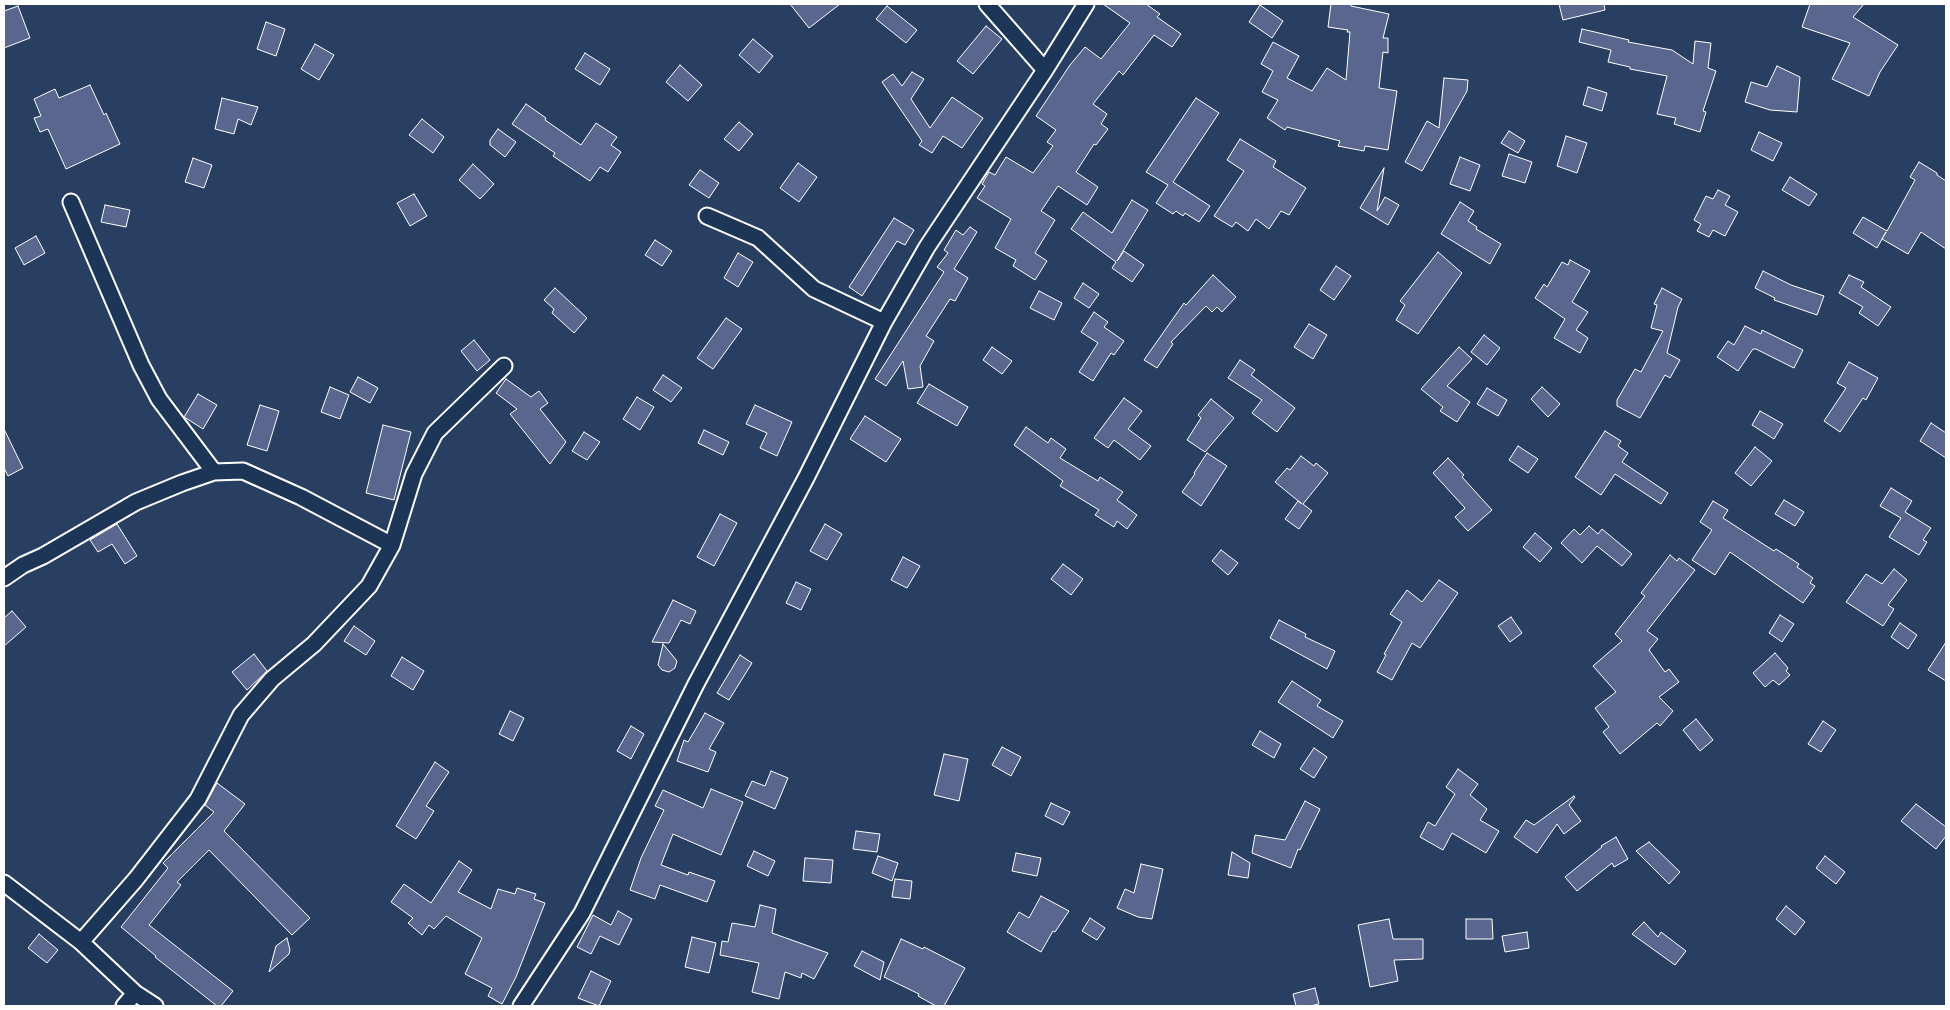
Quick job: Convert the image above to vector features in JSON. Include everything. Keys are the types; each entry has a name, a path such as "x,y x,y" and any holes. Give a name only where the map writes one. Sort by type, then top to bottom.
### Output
{"street":[{"path":"987,4 1044,70"},
{"path":"521,1006 582,913 696,684 806,478 884,322 927,247 1086,4"},
{"path":"71,202 141,365 159,399 214,472"},
{"path":"707,216 758,238 814,289 884,322"},
{"path":"81,942 136,879 198,798 241,715 272,680 314,644 369,586 392,545 414,474 434,433 504,366"},
{"path":"4,578 23,565 43,556 136,502 214,472 243,471 301,497 392,545"},
{"path":"4,883 81,942 135,993 155,1006"},
{"path":"124,1006 135,993"}],"building":[{"path":"790,4 840,4 809,28"},
{"path":"1103,4 1146,4 1160,14 1157,17 1181,34 1172,47 1154,35 1123,75 1119,71 1093,104 1107,114 1101,124 1108,129 1096,145 1094,144 1076,172 1098,187 1087,205 1058,186 1041,211 1055,220 1035,253 1047,261 1035,280 1013,266 1016,260 995,248 1011,219 977,198 985,186 982,184 989,172 995,175 1006,157 1033,173 1053,146 1047,142 1056,130 1036,116 1070,65 1085,47 1101,59 1130,23"},
{"path":"1331,4 1351,4 1351,6 1389,14 1383,38 1388,38 1388,53 1383,52 1379,88 1397,91 1388,150 1365,146 1364,151 1338,146 1340,141 1287,127 1285,130 1267,118 1278,100 1262,92 1273,71 1261,64 1273,42 1299,56 1287,78 1312,91 1327,68 1346,80 1350,32 1347,32 1348,30 1328,27"},
{"path":"1559,4 1604,4 1605,10 1563,20"},
{"path":"1810,4 1864,4 1853,17 1898,45 1880,72 1869,96 1832,79 1850,43 1802,27"},
{"path":"1260,5 1283,21 1272,38 1249,22"},
{"path":"18,6 30,38 4,48 4,11"},
{"path":"887,6 917,30 906,43 876,19"},
{"path":"266,22 285,29 276,56 257,49"},
{"path":"986,26 1002,39 973,74 957,61"},
{"path":"1582,29 1629,40 1628,42 1672,50 1693,64 1695,41 1711,43 1708,68 1716,71 1703,111 1706,112 1700,132 1674,124 1676,118 1657,114 1667,76 1630,69 1630,67 1608,62 1611,50 1579,42"},
{"path":"753,39 773,56 759,73 739,55"},
{"path":"315,44 334,55 319,80 301,69"},
{"path":"585,53 610,69 600,85 575,69"},
{"path":"680,65 702,85 688,101 666,82"},
{"path":"1777,66 1800,77 1797,112 1770,110 1745,102 1751,82 1767,87"},
{"path":"912,72 924,79 911,99 930,128 952,97 983,118 962,148 943,136 932,153 919,145 922,141 882,82 893,74 902,86"},
{"path":"1444,78 1468,80 1467,91 1422,171 1405,162 1427,121 1439,128"},
{"path":"90,85 104,115 106,113 120,144 66,169 48,129 40,132 34,118 41,116 34,99 55,89 59,98"},
{"path":"1588,87 1607,93 1602,111 1583,105"},
{"path":"222,98 258,107 251,125 238,119 234,134 215,129"},
{"path":"1196,98 1219,113 1173,182 1210,206 1199,222 1185,213 1183,216 1176,211 1173,214 1156,203 1168,185 1146,172"},
{"path":"526,104 581,145 596,123 617,137 611,145 621,152 608,172 600,167 590,181 553,156 555,153 512,124"},
{"path":"422,119 444,137 433,153 409,135"},
{"path":"739,122 753,134 739,151 724,139"},
{"path":"498,129 516,142 505,157 490,145 490,140"},
{"path":"1509,131 1525,141 1518,153 1501,143"},
{"path":"1759,132 1782,143 1773,161 1751,150"},
{"path":"1566,136 1587,143 1577,173 1557,166"},
{"path":"1240,139 1276,161 1273,167 1306,188 1289,215 1281,211 1269,229 1256,219 1248,231 1236,222 1232,227 1214,216 1244,171 1227,160"},
{"path":"1509,154 1532,162 1525,183 1502,176"},
{"path":"1460,157 1480,165 1470,191 1450,184"},
{"path":"193,158 212,165 204,188 185,182"},
{"path":"1919,162 1946,181 1946,249 1921,232 1908,254 1882,239 1877,248 1853,233 1863,217 1887,231 1915,180 1910,177"},
{"path":"798,163 817,177 799,202 780,188"},
{"path":"473,164 494,184 480,199 459,180"},
{"path":"1384,168 1377,211 1385,197 1399,205 1388,225 1360,208"},
{"path":"700,170 719,183 709,198 689,185"},
{"path":"1790,177 1817,194 1809,206 1782,190"},
{"path":"1718,190 1730,196 1725,205 1738,212 1725,236 1713,230 1709,237 1697,231 1701,224 1694,220 1706,196 1713,199"},
{"path":"414,194 427,216 410,226 397,203"},
{"path":"1132,200 1148,210 1117,261 1124,251 1144,265 1132,282 1112,268 1116,262 1071,229 1083,212 1112,233"},
{"path":"1460,202 1474,211 1468,221 1477,227 1476,229 1501,244 1490,264 1441,234"},
{"path":"105,205 130,210 126,227 101,222"},
{"path":"894,218 914,230 905,245 897,241 862,296 849,287"},
{"path":"970,227 977,232 954,269 968,278 955,301 950,299 926,336 934,341 920,366 923,387 908,389 903,361 886,386 875,379 944,272 937,267 948,253 944,250 956,230 963,235"},
{"path":"36,236 45,253 24,265 15,248"},
{"path":"655,240 672,251 662,266 645,255"},
{"path":"1438,252 1462,273 1418,334 1396,320 1405,305 1400,301"},
{"path":"738,253 753,262 738,287 724,278"},
{"path":"1570,260 1590,271 1572,302 1588,312 1576,330 1588,338 1580,353 1554,338 1565,319 1535,298 1544,284 1547,287 1562,262 1568,265"},
{"path":"1336,266 1351,276 1334,300 1320,290"},
{"path":"1763,271 1791,285 1824,296 1817,315 1774,300 1775,298 1755,288"},
{"path":"1213,275 1236,297 1222,312 1217,307 1212,312 1206,306 1171,342 1173,344 1157,368 1144,360 1184,303 1186,305"},
{"path":"1849,275 1864,282 1861,287 1891,307 1878,326 1859,313 1863,307 1839,293"},
{"path":"1083,283 1099,294 1089,308 1074,298"},
{"path":"555,288 587,318 574,333 552,313 554,309 544,300"},
{"path":"1662,288 1682,299 1678,307 1667,353 1680,360 1670,378 1665,375 1640,418 1617,406 1617,400 1635,369 1641,372 1663,331 1651,328 1657,305 1654,304"},
{"path":"1039,291 1062,303 1054,320 1030,308"},
{"path":"1094,312 1108,322 1104,327 1124,341 1114,355 1111,353 1093,381 1079,372 1098,343 1081,332"},
{"path":"726,318 742,329 713,369 697,358"},
{"path":"1309,324 1327,335 1313,359 1294,347"},
{"path":"1745,326 1761,334 1762,330 1803,350 1794,368 1756,349 1753,349 1738,371 1717,357 1728,341 1734,345"},
{"path":"1484,335 1500,348 1487,365 1471,352"},
{"path":"474,340 490,360 477,371 461,351"},
{"path":"992,347 1012,361 1002,374 983,360"},
{"path":"1459,347 1472,359 1447,386 1470,402 1457,422 1440,411 1443,407 1421,389"},
{"path":"1240,360 1255,370 1251,375 1295,408 1277,432 1252,413 1262,400 1228,378"},
{"path":"1849,362 1878,378 1866,400 1863,398 1840,432 1824,421 1846,388 1837,383"},
{"path":"663,375 682,388 671,402 653,390"},
{"path":"358,377 378,388 370,403 350,392"},
{"path":"506,379 531,397 539,391 548,403 540,409 566,442 550,464 510,414 517,409 496,393"},
{"path":"929,384 968,407 957,426 917,403"},
{"path":"330,387 349,395 340,419 321,412"},
{"path":"1542,387 1560,404 1548,417 1531,399"},
{"path":"1487,388 1507,400 1498,416 1477,404"},
{"path":"198,394 217,405 203,429 184,417"},
{"path":"637,397 654,407 640,430 623,419"},
{"path":"1124,398 1142,411 1128,429 1151,446 1140,460 1114,440 1108,448 1094,438"},
{"path":"1211,399 1234,418 1205,452 1187,440 1201,418 1198,415"},
{"path":"260,405 279,411 267,451 247,445"},
{"path":"755,405 792,422 777,456 760,448 767,433 746,424"},
{"path":"1760,411 1783,424 1774,439 1752,425"},
{"path":"865,416 901,439 886,462 850,439"},
{"path":"1931,423 1946,433 1946,458 1920,441"},
{"path":"383,425 411,432 394,500 366,493"},
{"path":"1026,427 1048,443 1051,438 1066,449 1060,458 1098,481 1100,477 1123,492 1117,500 1137,515 1127,529 1117,521 1114,527 1095,515 1099,510 1060,486 1063,481 1014,445"},
{"path":"4,429 23,468 8,476 4,468"},
{"path":"704,430 729,442 723,455 698,443"},
{"path":"1605,431 1621,441 1618,446 1628,453 1622,462 1668,493 1661,504 1615,474 1601,495 1575,477"},
{"path":"584,432 600,442 587,460 572,451"},
{"path":"1518,446 1538,459 1528,473 1509,460"},
{"path":"1755,447 1772,461 1751,486 1735,473"},
{"path":"1207,453 1227,466 1201,506 1182,492"},
{"path":"1301,456 1314,466 1316,463 1328,473 1303,504 1312,511 1299,529 1285,519 1298,501 1302,504 1275,482 1287,468 1290,470"},
{"path":"1448,458 1464,475 1462,477 1492,510 1468,531 1455,517 1465,508 1433,473"},
{"path":"1891,488 1912,501 1905,512 1931,528 1923,540 1927,542 1919,555 1889,537 1901,518 1880,506"},
{"path":"1784,500 1804,512 1795,526 1775,514"},
{"path":"1713,501 1728,510 1723,518 1774,551 1776,549 1799,564 1797,567 1813,578 1810,583 1815,586 1803,603 1730,552 1715,575 1692,560 1712,530 1700,522"},
{"path":"720,514 737,523 714,566 697,557"},
{"path":"117,524 137,556 125,564 112,544 98,552 90,540"},
{"path":"825,524 842,534 827,560 810,551"},
{"path":"1589,526 1598,534 1602,529 1632,554 1622,566 1597,546 1582,563 1561,543 1574,529 1580,535"},
{"path":"1535,533 1552,548 1540,562 1523,547"},
{"path":"1221,550 1238,563 1228,575 1212,561"},
{"path":"1670,555 1677,561 1679,558 1695,570 1647,631 1658,639 1649,650 1665,672 1669,669 1679,682 1659,697 1673,711 1660,726 1657,723 1620,754 1603,732 1609,727 1595,708 1616,692 1593,666 1622,641 1615,634 1645,596 1641,593"},
{"path":"903,557 920,566 907,588 891,580"},
{"path":"1063,564 1083,579 1071,595 1051,579"},
{"path":"1894,569 1907,580 1888,605 1894,609 1883,626 1846,602 1866,574 1882,584"},
{"path":"1439,580 1458,593 1420,648 1412,643 1392,680 1377,672 1386,655 1384,654 1402,622 1390,614 1407,590 1422,602"},
{"path":"796,582 811,589 801,610 786,603"},
{"path":"673,600 696,611 690,624 681,620 669,643 652,642"},
{"path":"12,611 26,627 4,646 4,618"},
{"path":"1780,615 1794,624 1782,642 1769,633"},
{"path":"1511,617 1522,633 1510,642 1498,626"},
{"path":"1279,620 1306,634 1305,637 1335,651 1327,669 1270,638"},
{"path":"1900,623 1917,635 1908,649 1891,637"},
{"path":"354,626 375,641 366,655 344,641"},
{"path":"1946,642 1946,681 1928,670"},
{"path":"663,644 677,661 675,668 669,672 662,670 658,665"},
{"path":"1775,653 1788,668 1786,671 1790,675 1779,685 1773,680 1765,687 1753,673"},
{"path":"254,654 267,671 247,690 232,672"},
{"path":"740,655 752,663 729,700 717,693"},
{"path":"402,657 424,671 413,690 391,676"},
{"path":"1292,681 1321,700 1317,706 1343,721 1333,738 1278,702"},
{"path":"510,711 524,718 513,741 499,734"},
{"path":"705,713 724,723 709,749 716,752 708,772 677,761 684,740 688,742"},
{"path":"1696,719 1713,740 1700,751 1683,730"},
{"path":"1823,721 1836,730 1821,752 1808,744"},
{"path":"631,726 644,734 631,759 617,751"},
{"path":"1260,731 1281,744 1274,758 1252,745"},
{"path":"1002,747 1021,757 1011,776 992,765"},
{"path":"1314,748 1327,757 1314,778 1300,769"},
{"path":"944,754 968,759 959,801 934,795"},
{"path":"435,762 449,772 426,806 434,811 416,839 396,826"},
{"path":"1458,769 1478,784 1470,795 1487,809 1480,820 1499,831 1486,853 1452,833 1443,850 1420,837 1428,822 1435,826 1455,794 1446,787"},
{"path":"771,771 788,778 775,809 745,796 752,781 765,786"},
{"path":"217,783 245,804 224,831 310,918 292,935 209,850 177,882 181,885 149,925 233,991 221,1006 217,1006 155,957 121,927 168,868 163,863 214,812 205,805"},
{"path":"711,789 743,802 721,855 673,834 661,865 688,875 689,872 715,881 707,902 660,885 655,899 630,890 641,858 664,810 655,806 663,790 703,808"},
{"path":"1574,796 1569,805 1581,821 1564,834 1557,824 1537,853 1514,837 1526,820 1534,825"},
{"path":"1305,801 1320,809 1300,850 1298,849 1291,868 1252,853 1255,835 1285,840"},
{"path":"1051,803 1070,812 1063,825 1045,816"},
{"path":"1916,804 1946,827 1946,836 1936,849 1901,821"},
{"path":"856,831 880,834 877,852 853,849"},
{"path":"1616,837 1628,859 1614,867 1612,863 1577,891 1565,877 1601,846"},
{"path":"1649,842 1680,872 1669,884 1636,851"},
{"path":"754,851 775,861 768,876 747,866"},
{"path":"1232,852 1250,863 1248,878 1228,875"},
{"path":"1016,853 1041,858 1037,876 1012,871"},
{"path":"878,856 898,863 892,881 872,873"},
{"path":"1825,856 1845,872 1836,884 1816,868"},
{"path":"805,858 833,860 831,883 803,881"},
{"path":"459,861 472,870 458,892 491,909 498,889 515,894 517,888 536,894 534,899 545,903 516,977 502,1004 488,996 492,988 465,974 482,938 446,916 434,929 429,925 422,935 408,923 413,918 391,902 404,884 431,903"},
{"path":"1141,864 1163,869 1152,919 1138,917 1117,908 1125,889 1134,893"},
{"path":"895,879 912,881 910,899 892,897"},
{"path":"1041,896 1069,911 1055,932 1053,931 1041,952 1007,932 1019,912 1029,918"},
{"path":"760,905 776,909 772,933 828,953 814,979 802,973 801,978 785,972 779,999 752,992 759,963 720,955 722,941 728,942 732,923 755,927"},
{"path":"1786,906 1805,922 1795,935 1776,919"},
{"path":"618,911 632,919 619,945 600,936 591,954 577,947 593,915 611,925"},
{"path":"1090,918 1105,928 1097,940 1082,931"},
{"path":"1389,919 1393,939 1423,939 1423,959 1394,960 1398,981 1370,987 1358,925"},
{"path":"1466,919 1492,919 1493,939 1466,939"},
{"path":"1644,922 1658,937 1661,932 1686,951 1675,965 1632,934"},
{"path":"1527,932 1529,948 1505,952 1502,936"},
{"path":"39,934 58,950 47,963 28,948"},
{"path":"692,937 716,943 709,973 685,967"},
{"path":"287,938 289,954 269,972 276,946"},
{"path":"901,939 923,949 924,947 965,968 944,1006 936,1006 918,996 919,994 884,977"},
{"path":"862,951 884,962 880,980 854,966"},
{"path":"591,971 611,981 599,1006 578,998"},
{"path":"1315,988 1319,1004 1296,1006 1293,994"}]}
